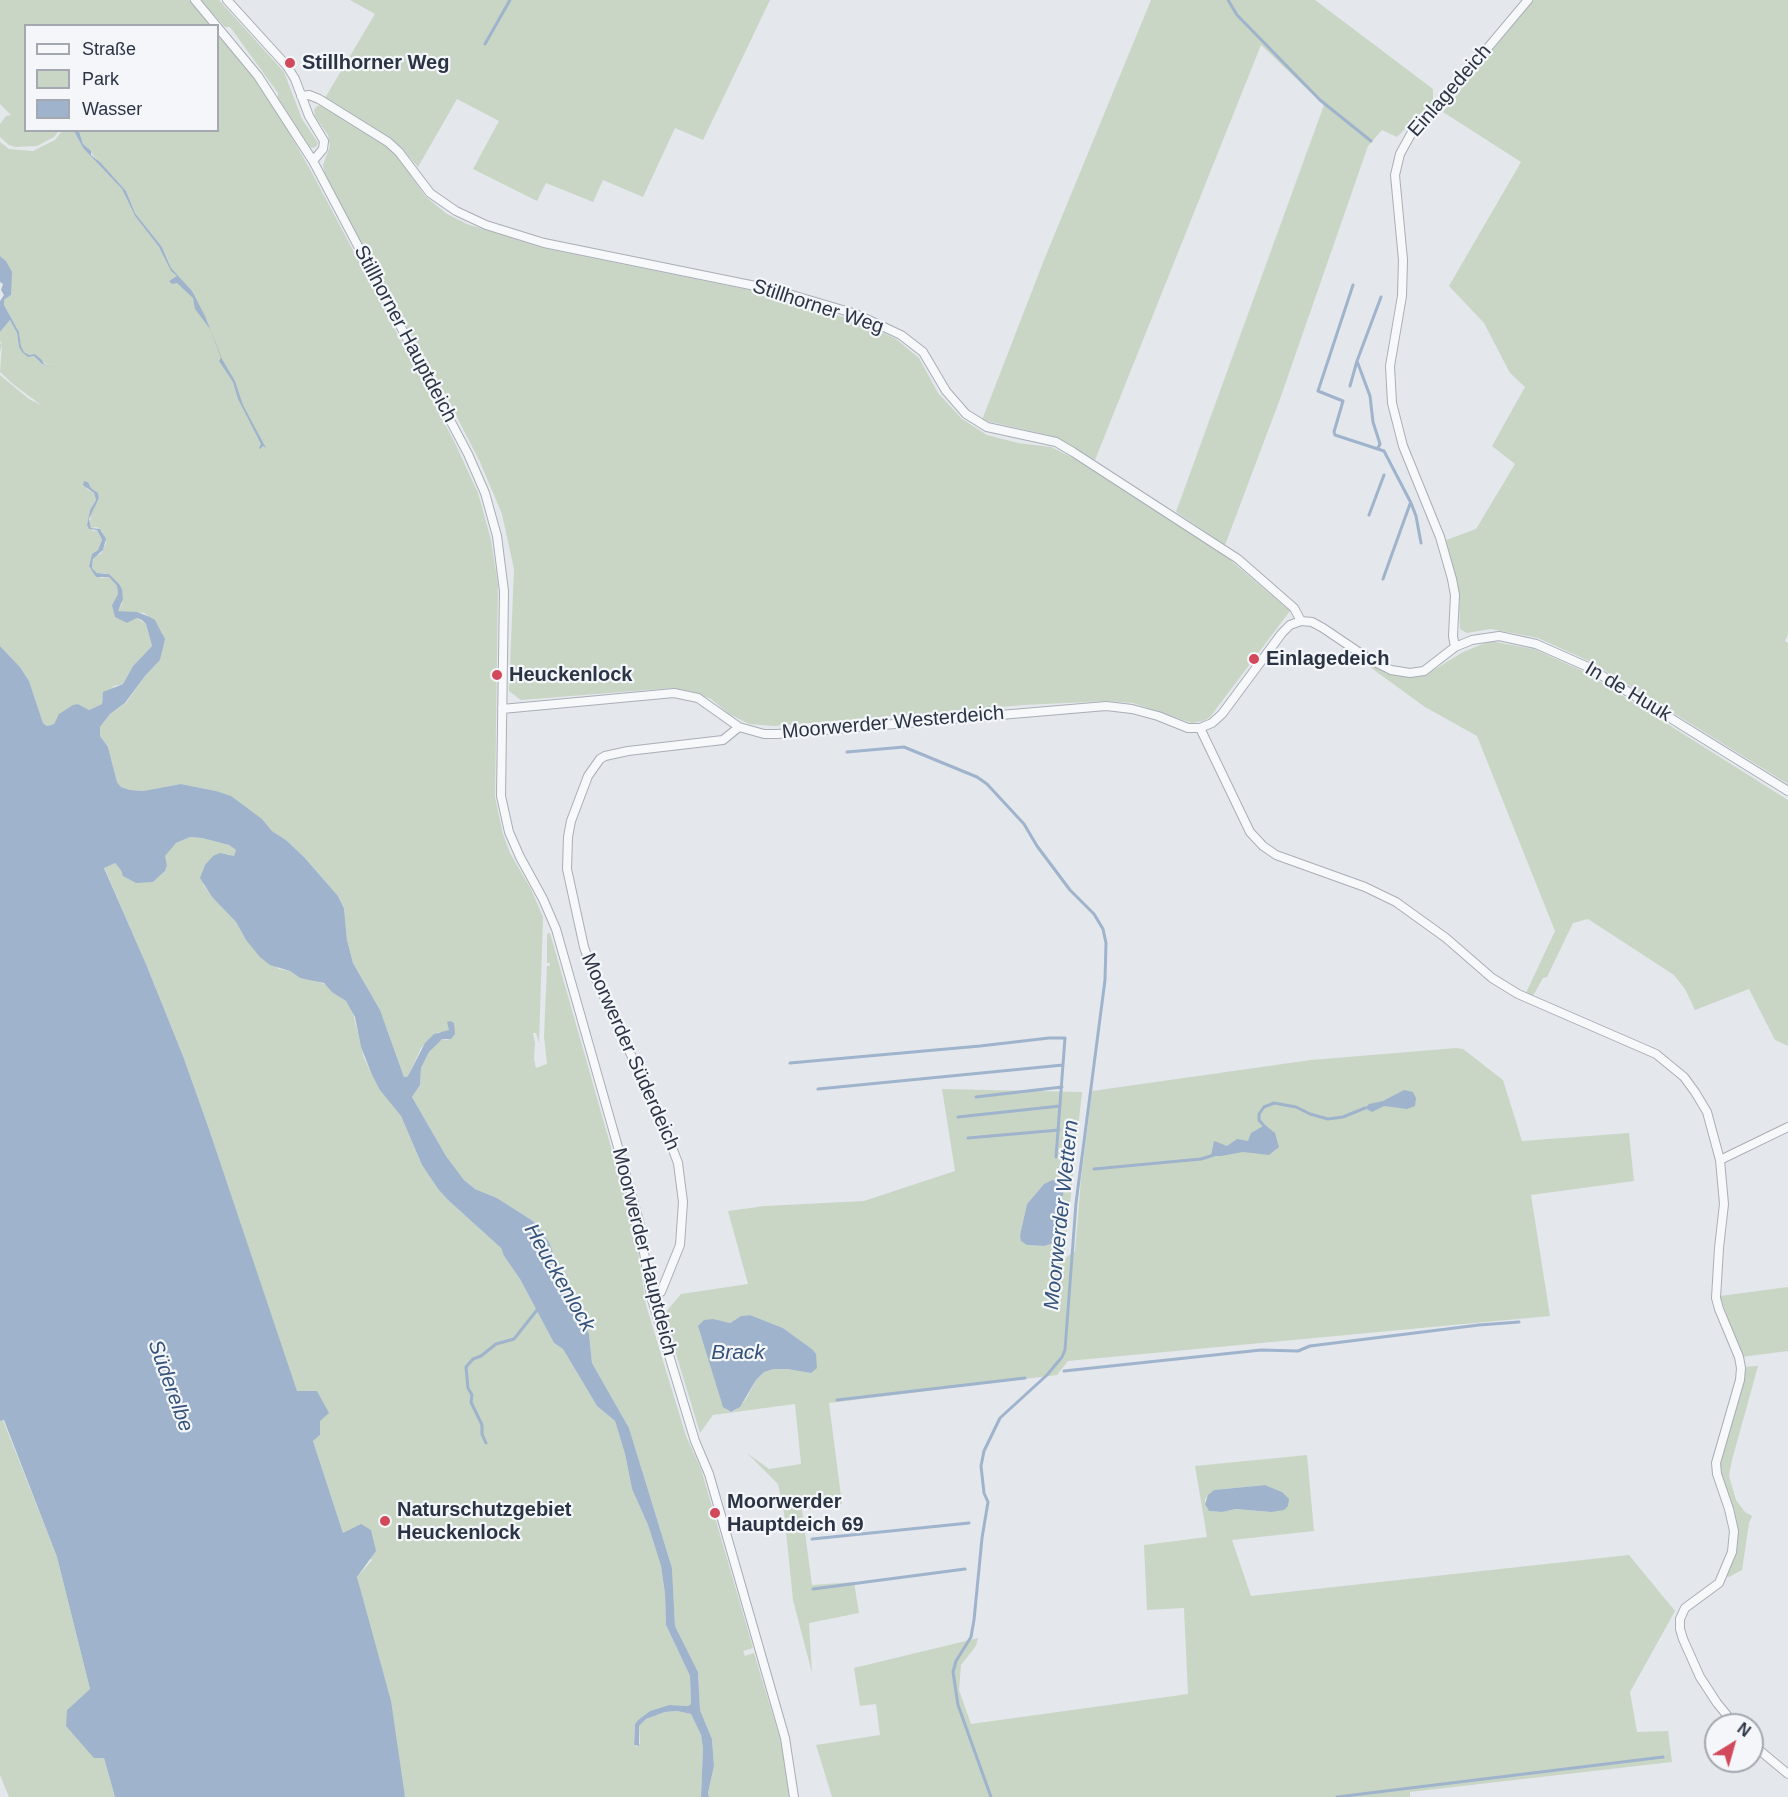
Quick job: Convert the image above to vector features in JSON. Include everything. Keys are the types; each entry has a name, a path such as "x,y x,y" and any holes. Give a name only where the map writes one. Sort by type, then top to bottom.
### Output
{"street":[{"name":"Stillhorner Hauptdeich","path":"195,0 215,24"},
{"path":"227,0 287,66 295,79 309,116 324,141 323,149 313,161"},
{"name":"Einlagedeich","path":"1455,647 1453,636 1455,595 1452,579 1440,537 1403,446 1392,403 1391,351 1402,296 1403,260 1395,175 1400,154 1411,134 1441,104 1528,0"},
{"name":"Stillhorner Hauptdeich","path":"219,29 258,76 313,161 463,443 484,493 497,536 503,573 505,615 502,709"},
{"name":"Stillhorner Weg","path":"301,96 309,95 319,99 388,142 399,152 430,193 456,211 486,225 544,243 775,290 856,314 901,335 923,352 946,391 966,414 987,427 1056,442 1073,452 1238,559 1294,608 1301,621"},
{"path":"1455,647 1424,671 1410,673 1391,670 1369,659 1312,622 1301,621 1290,625 1282,633 1222,714 1212,723 1200,729 1250,832 1263,846 1276,855 1365,887 1396,902 1446,938 1492,978 1518,994 1656,1054 1684,1077 1707,1112 1720,1160 1724,1204 1716,1298 1739,1357 1741,1368 1740,1380 1716,1463 1717,1474 1734,1531 1732,1552 1719,1583 1685,1608 1680,1619 1680,1629 1700,1677 1725,1713"},
{"name":"In de Huuk","path":"1455,647 1472,640 1499,636 1536,644 1562,654 1588,667 1788,791"},
{"path":"502,709 674,693 698,698 739,727"},
{"name":"Moorwerder Westerdeich","path":"739,727 750,731 777,734 1106,706 1132,708 1188,728 1200,729"},
{"name":"Moorwerder Hauptdeich","path":"502,709 501,796 509,832 547,906 556,929 639,1221 651,1296 696,1441 709,1474 785,1738 794,1797"},
{"name":"Moorwerder Süderdeich","path":"651,1296 661,1292 680,1245 683,1217 678,1162 668,1135 593,973 584,947 569,883 566,854 568,837 571,821 593,768 605,756 664,746 723,740 739,727"},
{"path":"1720,1160 1788,1128"},
{"path":"1764,1754 1788,1774"}],"green space":[{"path":"0,0 191,0 212,24 24,24 24,132 58,132 54,137 37,146 9,145 0,137 0,124 6,116 11,115 0,104"},
{"path":"200,0 219,0 284,72 302,119 318,143 316,147 309,146 278,98 278,93 230,27 225,27"},
{"path":"350,0 770,0 703,140 675,128 643,197 603,180 593,202 546,183 537,201 473,169 499,121 457,99 418,167 401,147 325,98 375,14"},
{"path":"1151,0 1315,0 1433,89 1433,101 1397,137 1382,130 1368,146 1280,399 1225,545 1176,512 1324,105 1261,45 1095,460 1048,435 982,420 1044,260"},
{"path":"1533,0 1788,0 1788,634 1785,641 1788,643 1788,784 1591,662 1538,638 1491,629 1467,633 1460,629 1459,593 1446,540 1476,529 1515,464 1492,446 1525,387 1510,373 1484,323 1449,286 1521,162 1443,112"},
{"path":"219,31 244,63 288,128 454,441 478,493 491,540 498,585 495,797 503,834 510,853 531,889 543,917 539,1043 536,1033 533,1033 536,1068 547,1064 544,1036 547,966 550,966 550,963 547,963 547,934 550,933 636,1236 646,1305 686,1436 701,1469 753,1648 743,1651 745,1656 754,1653 783,1749 789,1797 709,1797 714,1766 712,1739 700,1710 698,1672 675,1626 672,1568 629,1428 592,1363 589,1334 581,1312 565,1283 549,1242 533,1221 497,1198 475,1189 464,1180 446,1156 412,1097 420,1085 421,1068 429,1052 439,1041 447,1040 455,1033 448,1025 450,1028 447,1032 438,1032 421,1048 409,1074 404,1077 380,1010 353,963 347,940 344,907 338,896 304,857 286,840 272,831 262,819 216,791 181,784 143,791 130,790 121,787 117,782 108,747 100,736 100,727 110,714 126,703 145,676 160,660 162,633 155,621 144,613 117,611 127,623 137,618 146,624 152,646 133,666 123,684 114,686 102,698 102,704 89,710 78,704 54,724 47,726 43,723 29,681 20,667 0,646 0,375 29,399 41,405 0,372 2,344 0,332 10,320 17,333 19,347 28,357 34,356 42,364 52,366 44,363 35,354 29,355 24,352 19,332 4,305 4,300 11,295 6,261 0,256 0,142 9,149 33,151 55,140 61,132 75,132 83,148 122,189 135,216 170,265 162,247 135,213 126,191 83,144 79,132 219,132","holes":["85,481 98,493 99,498 91,514 91,528 97,527 102,531 106,543 101,554 94,556 92,568 97,573 106,573 122,589 122,604 117,611 112,605 118,594 117,586 109,577 101,578 89,566 92,554 98,550 102,541 97,530 93,531 87,525 90,510 96,500 94,493 87,489"]},
{"path":"323,105 385,145 397,156 425,196 447,214 467,224 543,248 774,295 868,325 896,339 919,358 938,393 962,419 987,435 1018,443 1051,447 1081,462 1222,553 1290,611 1210,717 1192,723 1133,703 1106,701 1024,705 774,726 749,724 729,714 711,699 690,691 673,688 521,700 509,691 514,569 502,514 480,462 445,394 388,295 325,175 323,165 330,146 328,135 315,116 314,110 317,106"},
{"path":"1327,636 1387,674 1424,676 1463,652 1490,641 1534,649 1585,672 1788,800 1788,1046 1775,1040 1749,989 1695,1010 1685,989 1674,975 1588,919 1573,923 1547,977 1543,978 1533,996 1526,993 1555,931 1477,736 1425,707"},
{"path":"190,837 229,845 236,850 234,857 228,854 203,884 236,922 246,940 279,969 329,986 333,993 346,1001 352,1009 364,1058 372,1075 401,1116 422,1165 448,1200 501,1248 554,1343 563,1349 597,1406 615,1421 632,1489 648,1525 661,1566 666,1625 690,1676 691,1703 689,1706 669,1705 650,1711 635,1724 634,1745 637,1747 640,1743 639,1726 646,1719 665,1712 677,1711 691,1714 701,1735 703,1748 701,1797 405,1797 374,1643 357,1577 372,1560 343,1533 313,1441 320,1435 317,1391 297,1392 183,1056 104,867 115,863 121,873 153,882 167,867 164,856 167,851 176,843"},
{"path":"1463,1049 1503,1080 1522,1141 1629,1133 1634,1181 1531,1195 1550,1316 1068,1361 1057,1375 829,1403 842,1504 802,1510 812,1585 854,1582 859,1613 809,1623 812,1673 793,1600 784,1512 778,1484 747,1453 769,1469 801,1464 795,1404 713,1415 700,1433 664,1314 681,1294 748,1284 728,1211 765,1206 864,1201 955,1171 942,1089 1082,1092 1064,1259 1075,1251 1092,1091 1311,1060","holes":["1052,1180 1061,1181 1063,1195 1057,1208 1061,1217 1058,1236 1051,1244 1027,1245 1020,1235 1027,1204 1044,1184","750,1315 783,1328 812,1349 811,1373 787,1369 764,1372 756,1380 746,1399 731,1412 727,1410 718,1321 730,1323 741,1316"]},
{"path":"1788,1287 1788,1351 1741,1357 1720,1296"},
{"path":"1758,1366 1729,1476 1736,1500 1745,1512 1752,1516 1742,1570 1729,1577 1725,1576 1736,1530 1720,1474 1720,1463 1743,1367"},
{"path":"3,1420 57,1557 90,1689 67,1710 104,1758 115,1797 9,1797 0,1775 0,1421"},
{"path":"1307,1455 1314,1531 1232,1540 1251,1596 1629,1555 1675,1611 1630,1692 1637,1732 1668,1731 1672,1762 1410,1792 1410,1797 832,1797 816,1745 880,1735 876,1704 860,1706 854,1668 978,1638 976,1646 961,1665 959,1690 971,1724 1188,1694 1184,1608 1147,1610 1144,1545 1207,1537 1195,1466","holes":["1265,1485 1282,1492 1271,1512 1236,1509 1222,1512 1209,1511 1205,1504 1205,1499 1214,1490"]}],"water":[{"path":"75,132 79,132 83,144 91,151 91,155 126,191 135,213 162,247 171,268 192,291 205,316 222,359 235,381 243,405 266,448 263,446 259,448 261,444 238,399 233,382 219,361 221,358 210,329 195,309 193,298 177,283 172,284 169,281 177,276 171,271 159,247 135,216 122,189 83,148"},
{"path":"0,256 12,272 11,295 4,300 4,305 19,332 24,352 29,355 35,354 44,364 58,368 42,364 34,356 28,357 22,352 17,333 10,320 0,332 0,301 4,295 1,290 3,284 0,282"},
{"name":"Süderelbe","path":"84,481 88,482 91,488 98,493 99,498 89,519 91,528 100,529 106,539 103,550 93,559 92,568 97,573 109,574 119,584 123,599 118,611 137,612 150,617 155,620 165,639 160,660 125,703 110,714 100,727 100,736 108,747 117,782 121,787 130,790 143,791 181,784 231,796 262,819 272,831 286,840 304,857 338,896 344,908 347,940 353,963 380,1010 404,1077 409,1074 425,1043 434,1034 449,1030 447,1022 454,1023 455,1034 451,1039 442,1039 429,1052 421,1068 420,1085 412,1097 446,1156 464,1180 475,1189 497,1198 533,1221 549,1242 565,1283 581,1312 589,1334 592,1363 629,1428 672,1568 675,1626 698,1672 700,1710 712,1739 714,1766 709,1797 701,1797 703,1748 701,1735 691,1714 677,1711 665,1712 646,1719 639,1726 639,1746 634,1745 635,1724 650,1711 669,1705 688,1706 691,1704 690,1676 666,1625 661,1566 648,1525 632,1489 615,1421 597,1406 563,1349 554,1343 501,1248 448,1200 422,1165 401,1116 380,1090 372,1075 361,1047 355,1017 346,1001 333,993 324,983 300,978 290,971 270,965 260,957 246,940 236,922 212,897 200,878 205,865 213,856 220,853 234,856 236,850 229,845 202,838 190,837 176,843 165,856 167,866 165,871 153,882 136,883 123,876 115,863 104,868 183,1056 297,1391 317,1391 329,1413 320,1421 320,1435 313,1441 343,1533 361,1524 371,1530 376,1551 357,1577 391,1701 405,1797 115,1797 104,1758 94,1758 66,1726 67,1710 90,1689 57,1557 4,1420 0,1421 0,646 20,667 29,681 43,723 47,726 54,724 59,714 73,705 78,704 89,710 102,704 103,692 123,684 133,666 152,646 146,624 142,620 137,618 127,623 115,617 112,605 118,594 117,586 109,577 96,577 89,566 92,554 98,550 102,540 97,530 89,529 87,525 90,510 96,500 94,493 83,485"},
{"path":"1404,1090 1413,1092 1416,1098 1415,1106 1407,1109 1384,1106 1372,1112 1365,1108 1369,1104 1383,1101"},
{"path":"1265,1125 1275,1133 1279,1147 1269,1155 1243,1152 1211,1156 1214,1141 1227,1146 1237,1139 1248,1141 1251,1133"},
{"path":"1052,1180 1061,1181 1065,1185 1057,1208 1061,1217 1058,1237 1051,1244 1044,1246 1027,1245 1021,1241 1020,1235 1027,1204 1044,1184"},
{"name":"Brack","path":"750,1315 783,1328 812,1349 816,1354 817,1368 811,1373 787,1369 764,1372 756,1380 740,1407 731,1412 723,1407 698,1326 704,1320 713,1319 730,1323 741,1316"},
{"path":"1265,1485 1282,1492 1289,1499 1288,1506 1284,1510 1271,1512 1236,1509 1222,1512 1209,1511 1205,1504 1208,1495 1214,1490"}],"waterway":[{"path":"485,44 510,0"},
{"path":"1228,0 1237,15 1320,100 1371,141"},
{"path":"1353,285 1318,391 1343,401 1335,435 1384,451 1411,503 1421,543"},
{"path":"1350,386 1381,297"},
{"path":"1357,361 1370,396 1373,422 1380,444 1378,448"},
{"path":"1369,515 1384,475"},
{"path":"1383,579 1410,504"},
{"name":"Moorwerder Wettern","path":"847,752 904,747 977,777 987,784 1024,824 1037,846 1070,890 1094,914 1103,929 1106,943 1105,980 1076,1203 1065,1350 1047,1375 1000,1418 984,1451 981,1466 984,1493 988,1502 974,1620 971,1637 956,1661 953,1672 958,1705 991,1797"},
{"path":"790,1063 1065,1038 1056,1157"},
{"path":"818,1089 1063,1065"},
{"path":"976,1097 1062,1087"},
{"path":"1265,1127 1259,1120 1259,1114 1264,1107 1274,1103 1296,1107 1328,1119 1343,1117 1365,1108"},
{"path":"958,1117 1060,1106"},
{"path":"968,1138 1059,1130"},
{"path":"1094,1169 1201,1159 1214,1155"},
{"path":"486,1443 482,1434 482,1425 471,1402 472,1395 468,1388 466,1367 473,1359 481,1356 496,1344 514,1339 537,1310"},
{"path":"1064,1371 1261,1350 1298,1351 1310,1346 1519,1322"},
{"path":"837,1400 1025,1378"},
{"path":"812,1539 969,1523"},
{"path":"813,1589 965,1569"},
{"path":"1337,1797 1663,1757"}],"place":[{"name":"Stillhorner Weg","path":"290,63"},
{"name":"Einlagedeich","path":"1254,659"},
{"name":"Heuckenlock","path":"497,675"},
{"name":"Moorwerder Hauptdeich 69","path":"715,1513"},
{"name":"Naturschutzgebiet Heuckenlock","path":"385,1521"}]}
